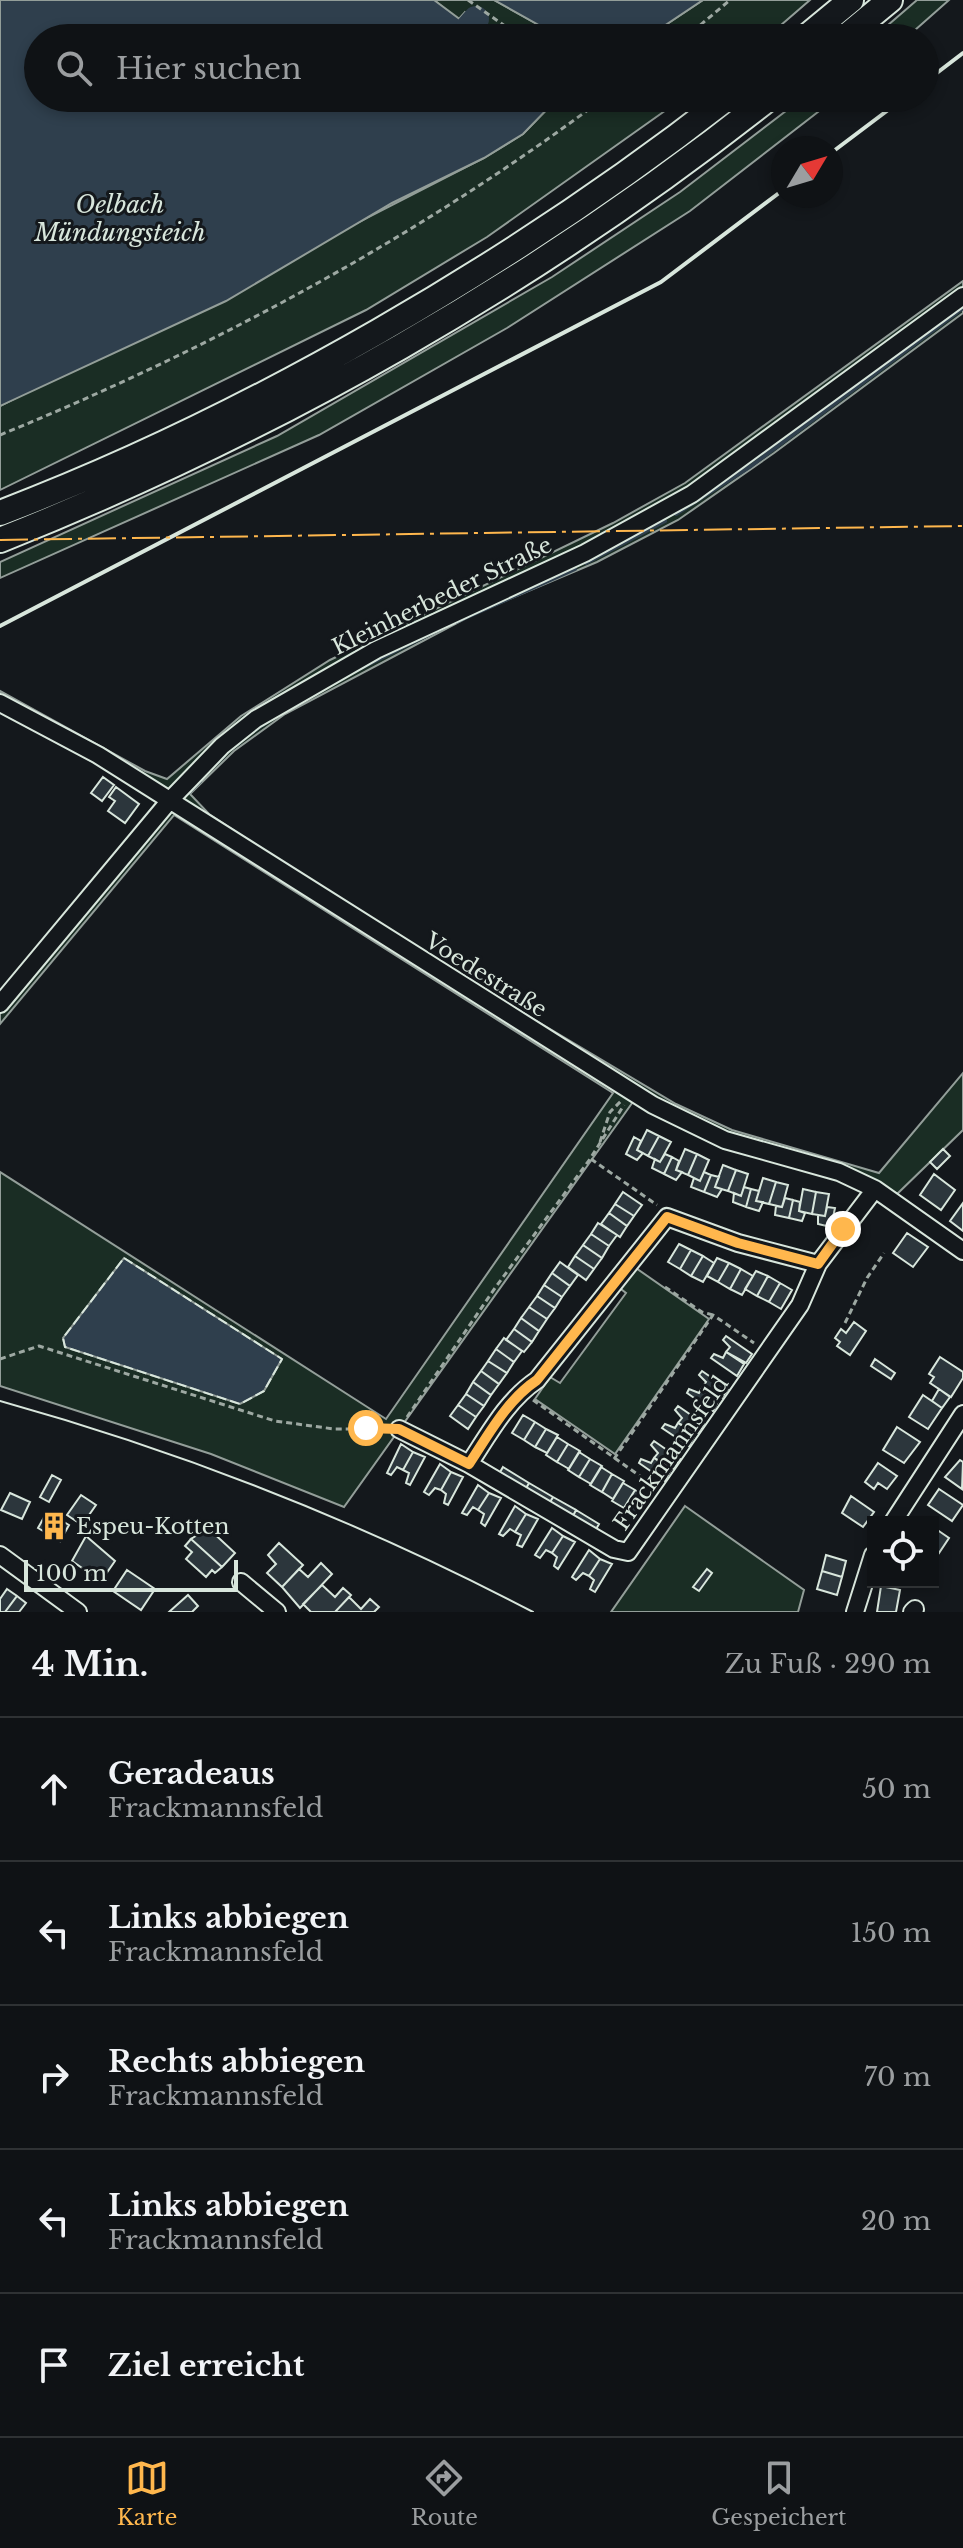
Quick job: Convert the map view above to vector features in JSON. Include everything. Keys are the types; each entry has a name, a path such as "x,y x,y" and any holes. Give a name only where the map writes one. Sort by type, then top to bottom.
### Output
{"highway":[{"path":"822,24 851,0"},
{"path":"861,24 890,0"},
{"path":"0,513 201,424 333,354 537,232 707,112"},
{"path":"0,540 138,481 383,356 566,243 713,142 751,112"}],"street":[{"name":"Kleinherbeder Straße","path":"0,1004 171,799 222,746 256,719 376,650 585,553 692,494 963,296"},
{"name":"Voedestraße","path":"0,703 98,755 171,799 631,1092 725,1140 839,1172 875,1189 963,1251"},
{"name":"Frackmannsfeld","path":"399,1429 469,1464 614,1549 628,1552 800,1305 818,1264 875,1189"},
{"path":"469,1464 520,1391 537,1380 667,1217 738,1243 818,1264"},
{"path":"897,1516 963,1414"},
{"path":"0,1555 78,1612"},
{"path":"855,1612 867,1574"},
{"path":"241,1582 277,1612"}],"path":[{"path":"468,0 502,24"},
{"path":"702,24 730,0"},
{"path":"0,435 254,317 517,164 586,112"},
{"path":"599,1146 610,1112 631,1092"},
{"path":"0,1359 39,1346 275,1421 334,1429 399,1429 495,1288 599,1146 631,1092"},
{"path":"590,1159 664,1210 667,1217"},
{"path":"845,1323 867,1278 884,1253"},
{"path":"665,1287 768,1353"},
{"path":"614,1459 713,1315"},
{"path":"520,1391 669,1496"}],"green space":[{"path":"434,0 494,0 537,24 482,24 465,12 458,20"},
{"path":"703,0 810,0 782,24 667,24"},
{"path":"917,0 949,0 922,24 889,24"},
{"path":"544,112 663,112 487,237 366,310 0,490 0,406 484,158 523,134"},
{"path":"785,112 818,112 787,136 771,136 771,148 690,211 507,328 319,435 0,578 0,562 277,436 552,277 680,192"},
{"path":"963,281 963,313 678,520 597,562 472,615 285,714 234,751 190,794 209,814 434,960 676,1104 732,1130 879,1173 963,1073 963,1130 896,1195 698,1122 640,1092 344,1507 211,1454 0,1386 0,1172 386,1419 613,1093 174,815 0,1024 0,993 161,799 0,711 0,691 145,771 167,779 241,716 330,660 613,523 685,483"},
{"path":"633,1266 709,1319 615,1454 535,1399 550,1377 560,1383 626,1293 617,1286"},
{"path":"685,1506 804,1590 798,1612 611,1612"}],"water":[{"name":"Oelbach Mündungsteich","path":"0,0 434,0 466,24 24,24 24,112 544,112 523,134 484,158 392,203 226,301 0,406"},
{"path":"494,0 703,0 667,24 537,24"},
{"path":"124,1258 282,1359 264,1391 240,1404 65,1347 63,1338"}],"building":[{"path":"103,777 114,785 102,801 91,793"},
{"path":"116,787 139,804 125,823 108,811 115,801 109,797"},
{"path":"647,1130 659,1136 648,1156 637,1150"},
{"path":"659,1136 671,1142 660,1162 648,1156"},
{"path":"634,1137 641,1141 637,1150 643,1153 637,1160 626,1154"},
{"path":"685,1149 697,1154 688,1175 676,1170"},
{"path":"943,1149 950,1156 937,1169 930,1162"},
{"path":"665,1154 672,1157 664,1174 652,1168 655,1159 660,1162"},
{"path":"697,1154 709,1160 700,1181 688,1175"},
{"path":"672,1157 679,1161 676,1170 682,1172 676,1180 664,1174"},
{"path":"723,1165 736,1170 728,1191 715,1187"},
{"path":"736,1170 748,1174 741,1196 728,1191"},
{"path":"704,1172 711,1175 704,1192 691,1187 694,1178 700,1181"},
{"path":"934,1174 955,1190 941,1210 920,1195"},
{"path":"711,1175 719,1177 715,1187 722,1189 717,1197 704,1192"},
{"path":"763,1178 776,1182 769,1204 756,1201"},
{"path":"776,1182 788,1185 782,1207 769,1204"},
{"path":"744,1187 751,1189 746,1207 733,1202 734,1193 741,1196"},
{"path":"751,1189 759,1191 756,1201 763,1202 759,1211 746,1207"},
{"path":"803,1189 816,1192 812,1214 799,1211"},
{"path":"623,1192 642,1205 634,1216 615,1204"},
{"path":"816,1192 829,1194 825,1216 812,1214"},
{"path":"785,1198 793,1200 789,1218 775,1215 776,1206 782,1207"},
{"path":"793,1200 800,1202 799,1211 805,1213 802,1221 789,1218"},
{"path":"963,1203 963,1231 950,1221"},
{"path":"615,1204 634,1216 627,1226 609,1213"},
{"path":"827,1207 835,1208 831,1227 818,1224 818,1215 825,1216"},
{"path":"609,1213 627,1226 620,1237 601,1224"},
{"path":"598,1223 617,1235 609,1246 591,1234"},
{"path":"907,1233 928,1247 913,1267 893,1253"},
{"path":"591,1234 609,1246 602,1258 583,1245"},
{"path":"679,1244 691,1250 680,1269 668,1262"},
{"path":"583,1245 602,1258 594,1269 575,1256"},
{"path":"691,1250 703,1256 691,1276 680,1269"},
{"path":"575,1256 594,1269 586,1280 568,1267"},
{"path":"703,1256 714,1263 703,1282 691,1276"},
{"path":"717,1258 729,1263 718,1282 707,1276"},
{"path":"560,1262 578,1275 570,1286 552,1273"},
{"path":"729,1263 741,1269 730,1289 718,1282"},
{"path":"741,1269 753,1276 742,1295 730,1289"},
{"path":"756,1271 768,1276 757,1296 745,1289"},
{"path":"552,1273 570,1286 562,1297 544,1285"},
{"path":"768,1276 780,1283 769,1302 757,1296"},
{"path":"780,1283 792,1290 781,1309 769,1302"},
{"path":"544,1285 562,1297 555,1308 537,1296"},
{"path":"537,1296 555,1308 547,1319 529,1307"},
{"path":"529,1307 547,1319 539,1331 521,1318"},
{"path":"521,1318 539,1331 532,1342 514,1329"},
{"path":"854,1322 866,1331 850,1355 837,1346 840,1342 835,1338 841,1329 846,1333"},
{"path":"514,1329 532,1342 524,1352 506,1340"},
{"path":"726,1336 752,1354 746,1363 726,1352 730,1347 723,1340"},
{"path":"504,1338 522,1351 514,1362 496,1349"},
{"path":"496,1349 514,1362 507,1373 488,1361"},
{"path":"726,1352 744,1364 737,1376 711,1358 714,1354 723,1358"},
{"path":"940,1357 963,1372 963,1378 951,1397 930,1383 934,1377 929,1374"},
{"path":"875,1359 895,1373 891,1379 871,1366"},
{"path":"488,1361 507,1373 499,1384 481,1371"},
{"path":"481,1371 499,1384 491,1395 473,1382"},
{"path":"702,1371 728,1389 722,1398 702,1388 706,1382 699,1375"},
{"path":"473,1382 491,1395 484,1406 466,1394"},
{"path":"702,1388 719,1399 713,1411 687,1393 689,1389 699,1393"},
{"path":"939,1389 950,1397 942,1408 932,1401"},
{"path":"466,1394 484,1406 476,1417 458,1405"},
{"path":"923,1395 942,1408 928,1429 909,1417"},
{"path":"458,1405 476,1417 468,1429 450,1416"},
{"path":"678,1406 704,1424 698,1433 678,1423 682,1418 675,1410"},
{"path":"523,1415 535,1422 524,1440 512,1433"},
{"path":"535,1422 546,1429 535,1447 524,1440"},
{"path":"678,1423 695,1434 689,1446 662,1428 665,1424 675,1428"},
{"path":"897,1427 920,1442 904,1463 883,1450"},
{"path":"546,1429 558,1435 547,1453 535,1447"},
{"path":"557,1437 568,1444 557,1462 546,1455"},
{"path":"654,1441 680,1459 674,1469 654,1458 658,1453 651,1445"},
{"path":"401,1444 413,1452 403,1470 397,1467 391,1475 387,1473"},
{"path":"568,1444 580,1451 569,1469 557,1462"},
{"path":"413,1452 425,1457 410,1485 406,1483 409,1473 403,1470"},
{"path":"579,1452 590,1459 579,1477 568,1470"},
{"path":"654,1458 671,1469 665,1481 639,1463 641,1459 651,1463"},
{"path":"590,1459 602,1466 591,1484 579,1477"},
{"path":"960,1460 963,1462 962,1489 945,1477"},
{"path":"878,1463 897,1476 887,1489 878,1483 874,1489 865,1482"},
{"path":"440,1464 451,1472 441,1490 435,1488 429,1495 424,1492"},
{"path":"503,1467 529,1483 525,1490 499,1474"},
{"path":"601,1467 612,1474 602,1492 590,1485"},
{"path":"451,1472 463,1477 448,1505 444,1503 446,1494 441,1490"},
{"path":"612,1474 624,1481 613,1499 602,1492"},
{"path":"52,1475 61,1480 49,1502 40,1497"},
{"path":"529,1483 553,1497 549,1504 525,1490"},
{"path":"623,1483 635,1490 624,1508 612,1501"},
{"path":"478,1485 489,1493 478,1510 473,1507 467,1515 462,1513"},
{"path":"939,1489 963,1505 952,1521 928,1505"},
{"path":"635,1490 647,1497 636,1515 624,1508"},
{"path":"10,1493 30,1502 22,1519 1,1510"},
{"path":"489,1493 501,1498 485,1526 481,1523 484,1514 478,1510"},
{"path":"81,1495 96,1505 82,1525 67,1515"},
{"path":"851,1496 874,1512 867,1516 863,1527 842,1513"},
{"path":"553,1497 576,1510 572,1518 549,1504"},
{"path":"515,1506 526,1514 515,1532 510,1529 503,1536 499,1534"},
{"path":"576,1510 599,1524 595,1531 572,1518"},
{"name":"Espeu-Kotten","path":"47,1512 69,1525 60,1541 38,1528"},
{"path":"526,1514 538,1519 522,1547 517,1545 521,1535 515,1532"},
{"path":"208,1528 235,1553 222,1567 191,1539"},
{"path":"552,1528 563,1536 552,1553 546,1550 540,1558 535,1555"},
{"path":"939,1531 949,1538 939,1553"},
{"path":"86,1536 115,1561 101,1581 72,1561"},
{"path":"563,1536 575,1542 558,1569 554,1566 557,1557 552,1553"},
{"path":"191,1539 222,1567 215,1573 212,1570 206,1577 186,1559 192,1552 185,1546"},
{"path":"279,1543 303,1565 282,1587 267,1573 276,1564 268,1555"},
{"path":"589,1550 600,1559 589,1576 583,1573 576,1580 572,1577"},
{"path":"826,1555 846,1561 842,1577 822,1571"},
{"path":"600,1559 612,1564 595,1592 590,1589 594,1580 589,1576"},
{"path":"321,1563 332,1574 300,1608 282,1587 299,1569 308,1577"},
{"path":"707,1569 712,1573 699,1591 693,1587"},
{"path":"127,1570 155,1589 141,1610 113,1591"},
{"path":"822,1571 842,1577 837,1595 817,1589"},
{"path":"322,1585 335,1597 343,1588 351,1595 335,1612 311,1612 303,1604"},
{"path":"881,1588 900,1590 896,1612 877,1612"},
{"path":"7,1589 17,1596 5,1612 0,1612 0,1599"},
{"path":"188,1595 198,1606 192,1612 169,1612"},
{"path":"17,1596 26,1603 19,1612 5,1612"},
{"path":"349,1597 361,1609 370,1599 379,1607 374,1612 335,1612"}],"waterway":[{"path":"472,24 476,19"},
{"path":"676,514 751,466 963,308"},
{"path":"586,563 665,521"},
{"path":"456,622 575,569"},
{"path":"357,670 444,627"},
{"path":"252,732 274,717"},
{"path":"231,749 239,743"},
{"path":"208,771 224,756"},
{"path":"188,793 200,781"}],"tram line":[{"path":"0,1401 137,1443 272,1493 405,1549 533,1612"}],"fence":[{"path":"124,1258 282,1359 264,1391 240,1404 65,1347 63,1338 124,1258"}],"wall":[{"path":"939,71 963,53"},
{"path":"843,144 885,112"},
{"path":"0,626 661,282 771,199"}],"power":[{"path":"0,540 963,526"}],"place":[{"name":"Espeu-Kotten","path":"54,1526"}],"route":[{"path":"366,1428 399,1429 469,1464 520,1391 537,1380 624,1267 667,1217 738,1243 818,1264 843,1229"}]}
